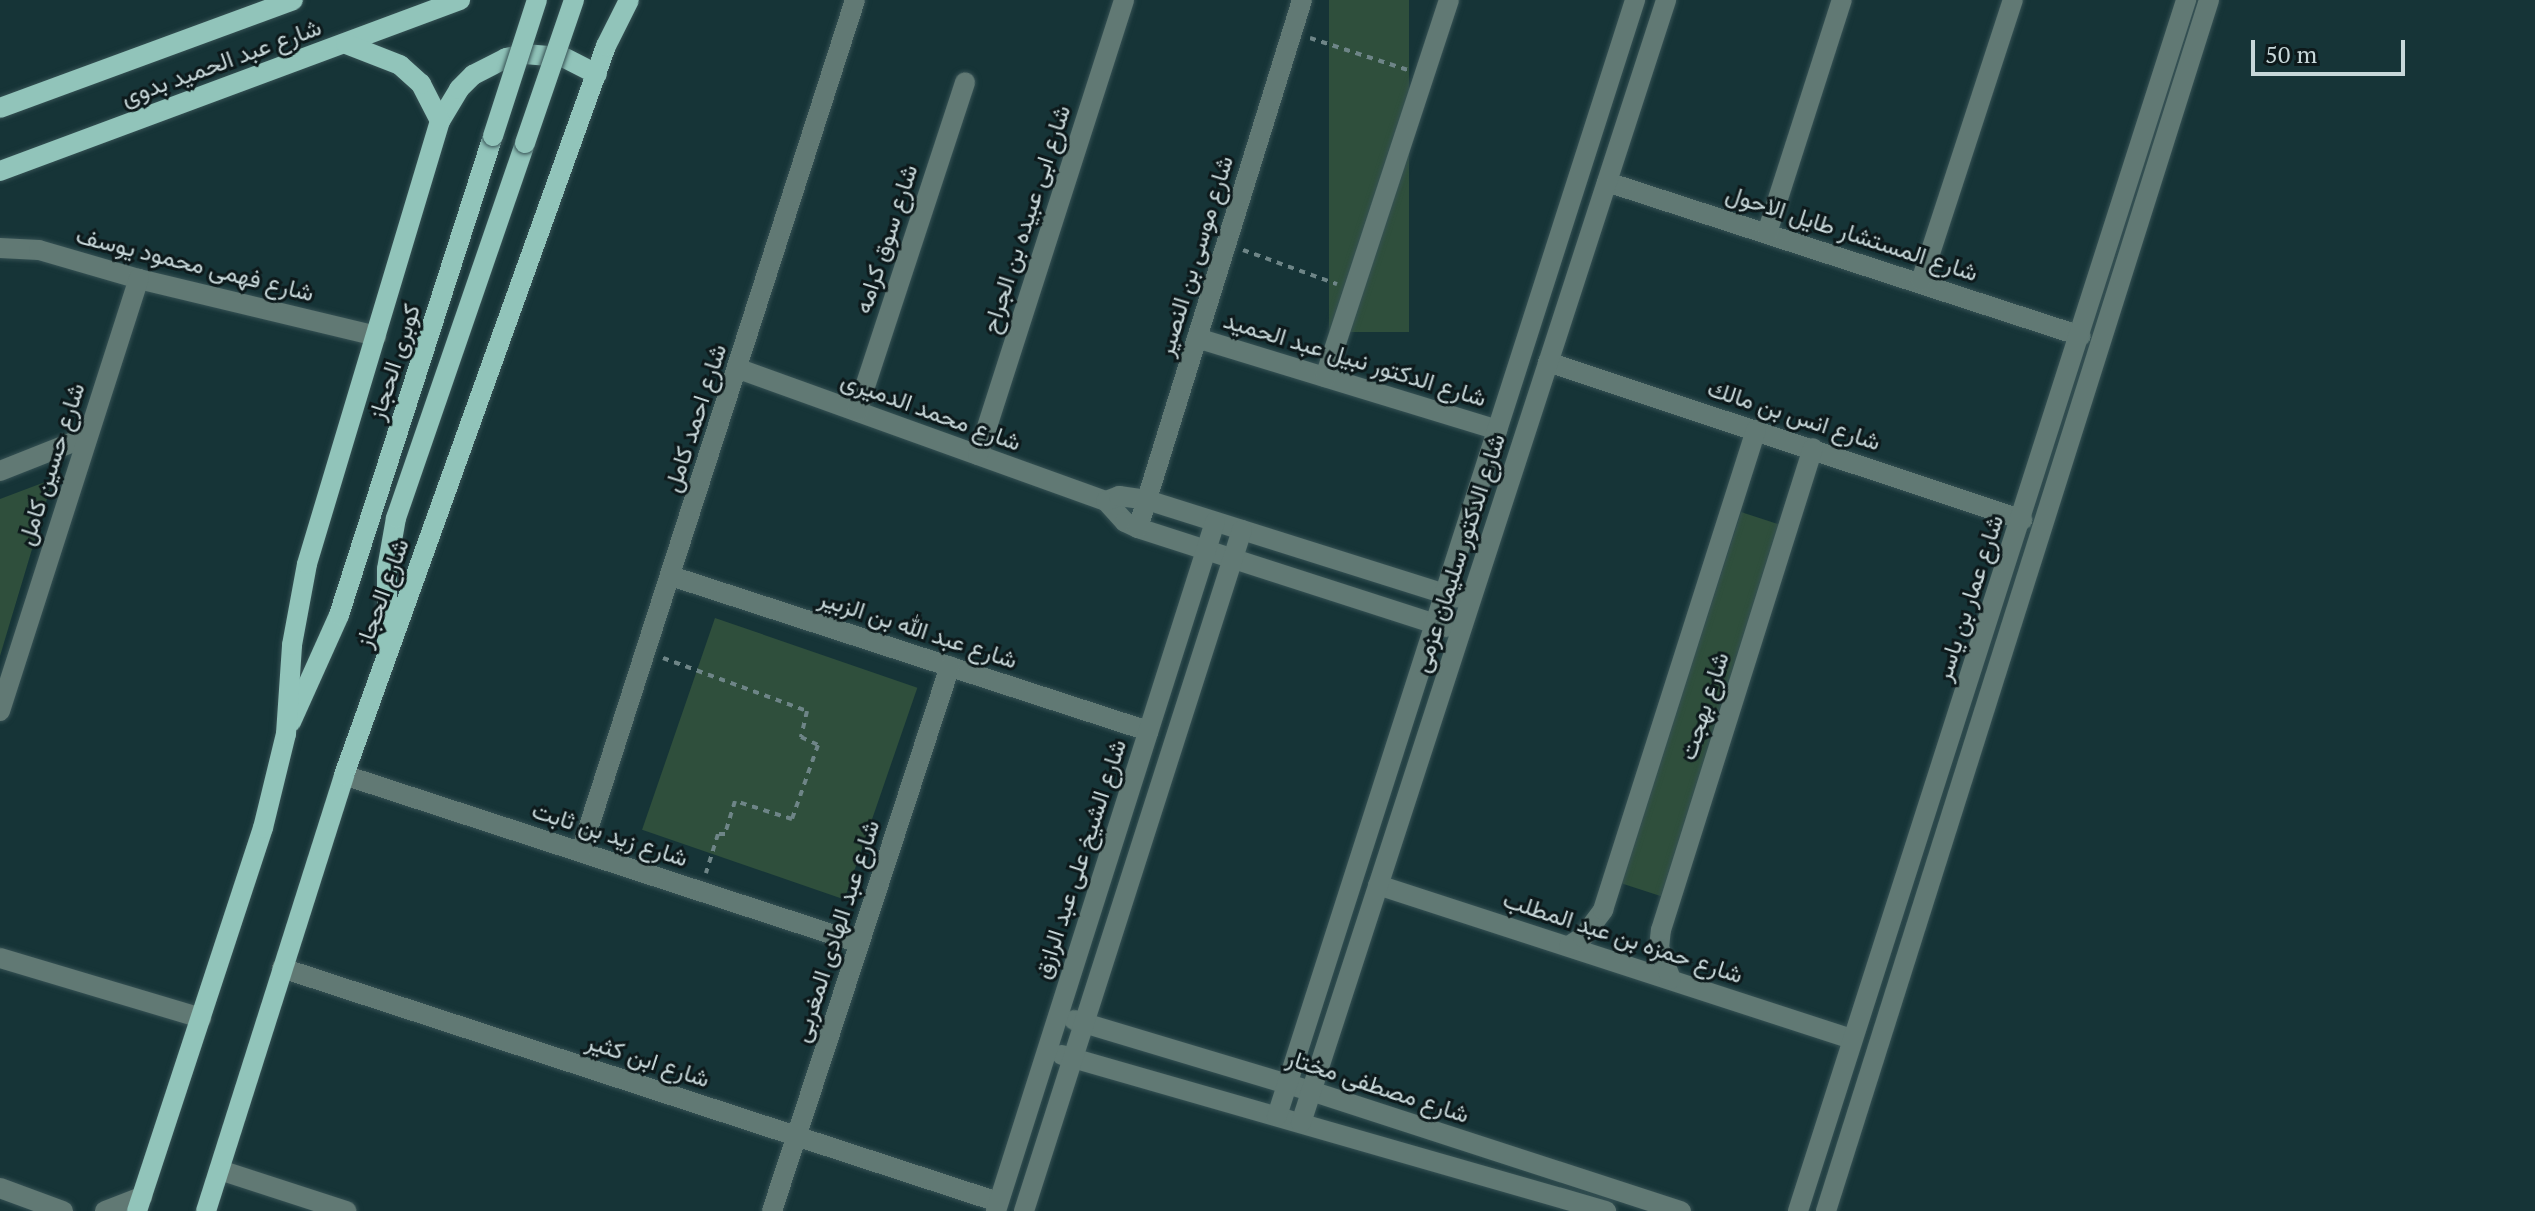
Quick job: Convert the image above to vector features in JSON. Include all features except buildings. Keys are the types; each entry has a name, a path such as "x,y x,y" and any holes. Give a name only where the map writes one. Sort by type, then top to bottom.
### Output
{"main road":[{"name":"شارع عبد الحميد بدوى","path":"0,108 293,0"},
{"name":"شارع عبد الحميد بدوى","path":"0,171 460,0"},
{"name":"كوبرى الحجاز","path":"286,734 328,646 349,588 537,0"},
{"name":"كوبرى الحجاز","path":"388,654 387,569 396,518 574,0"},
{"name":"شارع الحجاز","path":"206,1211 344,775 597,74 618,19 629,0"},
{"path":"346,44 400,65 421,84 440,121"},
{"path":"139,1204 263,828 286,734 292,645 307,564 440,121 448,104 466,82 489,65 506,58 525,54 563,57 597,74"}],"street":[{"name":"شارع احمد كامل","path":"581,851 739,369 855,0"},
{"name":"شارع ابى عبيده بن الجراح","path":"978,455 1124,0"},
{"name":"شارع موسى بن النصير","path":"1138,528 1302,0"},
{"path":"1325,377 1449,0"},
{"name":"شارع الدكتور سليمان عزمى","path":"1277,1116 1635,0"},
{"name":"شارع الدكتور سليمان عزمى","path":"1301,1123 1666,0"},
{"path":"1767,233 1842,0"},
{"path":"1921,281 2013,0"},
{"name":"شارع عمار بن ياسر","path":"1798,1211 2081,336 2186,0"},
{"name":"شارع عمار بن ياسر","path":"1826,1211 2209,0"},
{"name":"شارع سوق كرامه","path":"857,411 965,82"},
{"name":"شارع المستشار طايل الاحول","path":"1607,182 1921,281 2081,336"},
{"name":"شارع فهمى محمود يوسف","path":"0,248 39,250 139,279 376,336"},
{"name":"شارع حسين كامل","path":"0,711 139,279"},
{"name":"شارع الدكتور نبيل عبد الحميد","path":"1197,338 1497,430"},
{"name":"شارع انس بن مالك","path":"1548,362 2022,520"},
{"name":"شارع محمد الدميرى","path":"739,369 1106,501 1114,513 1138,528 1460,632"},
{"name":"شارع بهجت","path":"1569,946 1583,937 1603,910 1756,430"},
{"path":"0,471 86,437"},
{"name":"شارع بهجت","path":"1671,979 1663,964 1661,930 1813,448"},
{"name":"شارع محمد الدميرى","path":"1106,501 1119,496 1147,500 1470,603"},
{"name":"شارع الشيخ على عبد الرازق","path":"997,1206 1215,522"},
{"path":"1024,1211 1242,530"},
{"name":"شارع عبد الله بن الزبير","path":"671,576 1148,731"},
{"name":"شارع عبد الهادى المغربى","path":"772,1211 950,666"},
{"name":"شارع زيد بن ثابت","path":"344,775 859,943"},
{"name":"شارع حمزه بن عبد المطلب","path":"1378,885 1852,1039"},
{"path":"0,958 201,1018"},
{"name":"شارع ابن كثير","path":"282,968 796,1136 997,1206"},
{"name":"شارع مصطفى مختار","path":"1058,1015 1311,1091 1681,1211"},
{"path":"1047,1051 1301,1123 1574,1206 1606,1211"},
{"path":"220,1170 346,1211"},
{"path":"0,1188 63,1211"},
{"path":"105,1211 139,1204"}],"path":[{"path":"1292,32 1424,75"},
{"path":"1226,244 1354,289"},
{"path":"646,652 807,711 801,737 818,745 792,819 734,802 725,834 718,834 701,891"}],"green space":[{"path":"1329,0 1409,0 1409,332 1329,332"},
{"path":"53,479 0,656 0,499"},
{"path":"1741,512 1785,526 1664,897 1620,883"},
{"path":"715,618 917,688 844,899 642,830"}]}
